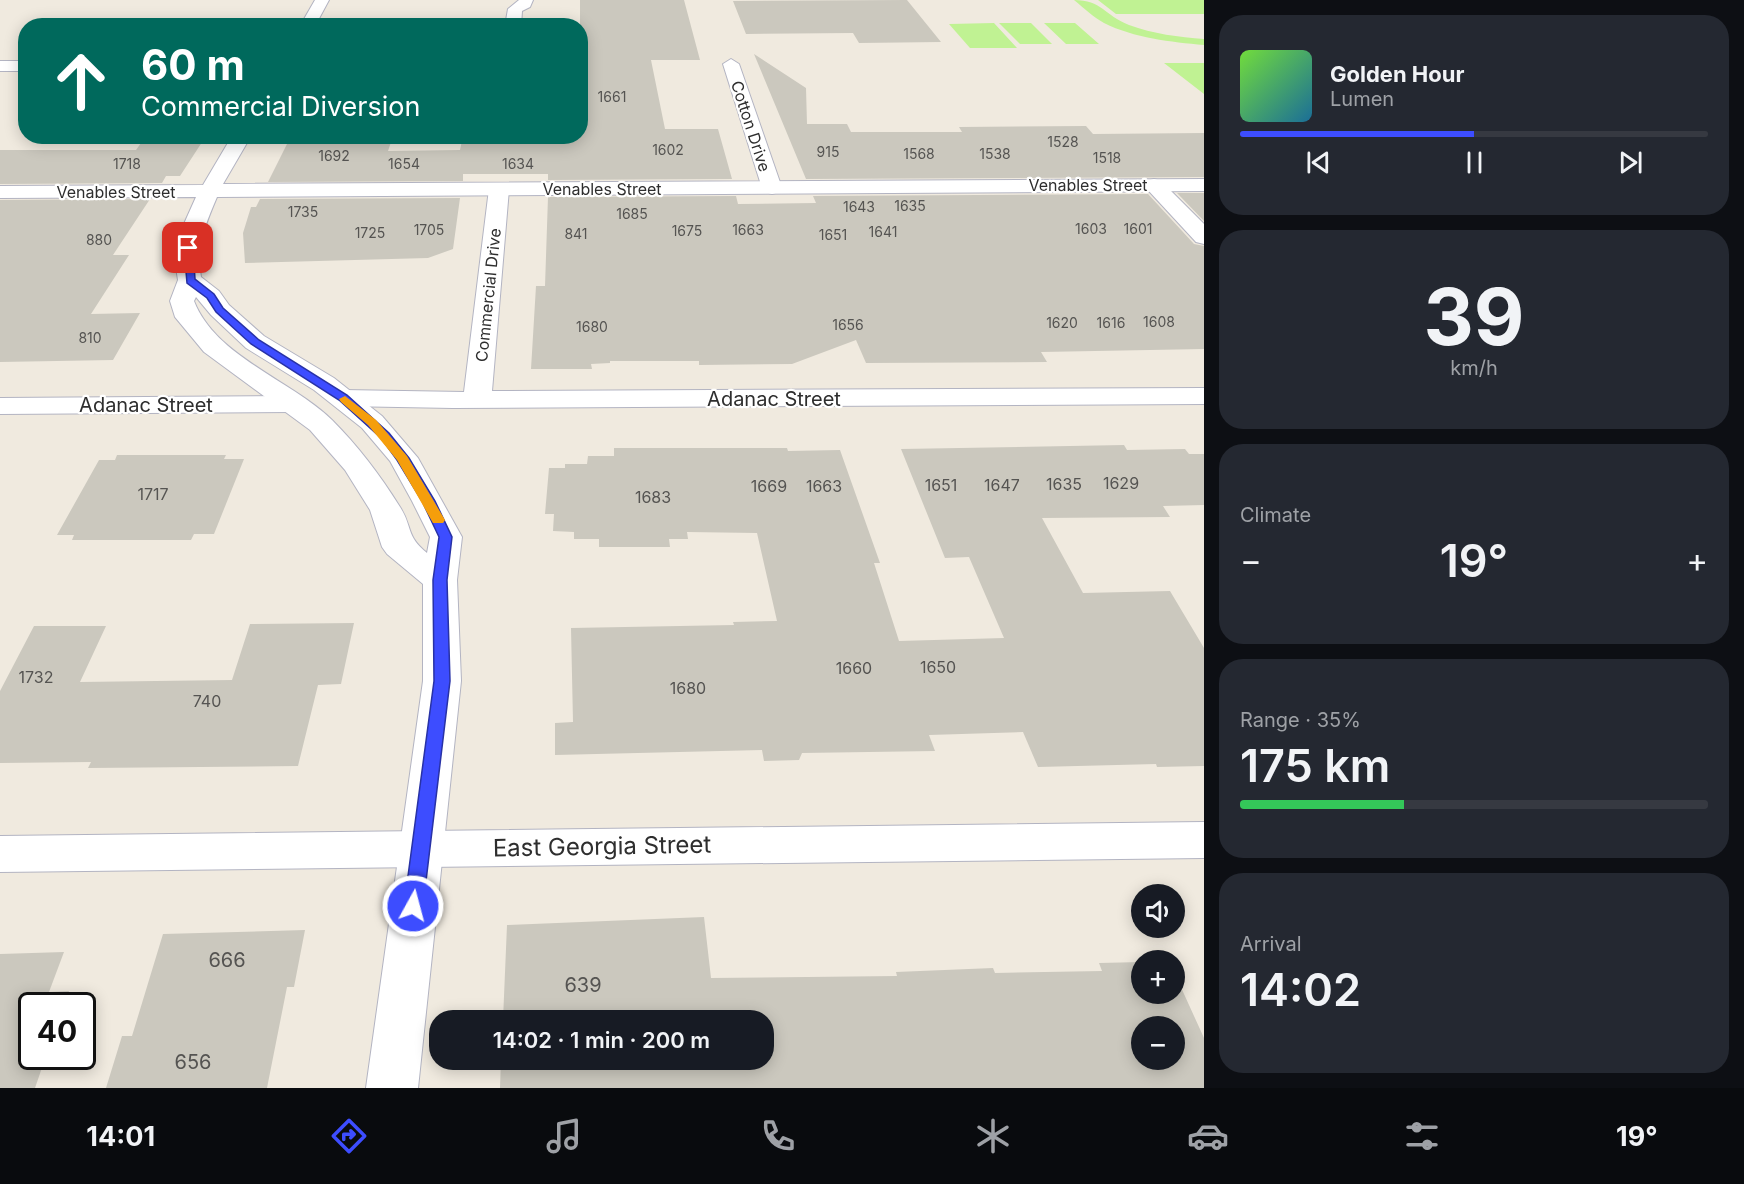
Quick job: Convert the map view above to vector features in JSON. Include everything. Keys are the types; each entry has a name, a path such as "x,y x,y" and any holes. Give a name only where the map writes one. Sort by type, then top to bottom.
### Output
{"street":[{"path":"312,18 322,0"},
{"path":"514,18 515,9 525,4 526,0"},
{"name":"Cotton Drive","path":"731,64 772,188"},
{"path":"0,66 18,66"},
{"path":"237,144 209,191 190,235 187,261 190,280 182,301 188,317 213,346 320,424 357,465 386,510 399,547 440,580"},
{"path":"1154,185 1204,237"},
{"name":"Venables Street","path":"0,192 1204,185"},
{"name":"Commercial Drive","path":"477,400 499,189"},
{"path":"190,280 210,296 220,310 255,342 343,398 385,436 403,458 429,501 446,537 440,580 442,681 392,1088"},
{"name":"Adanac Street","path":"343,398 477,400 1204,396"},
{"name":"Adanac Street","path":"0,406 292,404"},
{"name":"East Georgia Street","path":"0,854 1204,840"}],"green space":[{"path":"1074,0 1091,2 1121,21 1138,28 1166,35 1204,39 1204,45 1140,36 1116,28 1100,21"},
{"path":"1098,0 1204,0 1204,14 1116,14"},
{"path":"994,23 1017,48 970,48 949,24"},
{"path":"999,23 1031,23 1052,44 1020,44"},
{"path":"1044,23 1075,23 1099,44 1066,44"},
{"path":"1164,63 1204,63 1204,94"}],"building":[{"path":"580,0 684,0 700,60 651,60 665,129 718,129 732,179 548,180 548,174 463,174 463,181 268,182 287,144 390,144 388,151 460,150 461,144 588,144 588,18 580,18"},
{"path":"907,0 941,42 859,43 853,33 746,34 733,1"},
{"path":"754,54 806,88 807,124 847,124 851,132 962,132 959,127 1086,126 1093,134 1204,133 1204,177 806,179"},
{"path":"140,144 201,144 180,176 166,176 162,183 0,184 0,150 136,150"},
{"path":"1177,193 1204,193 1204,221"},
{"path":"1148,194 1194,244 1204,246 1204,349 1041,352 1047,362 866,363 856,340 792,364 699,365 699,361 610,361 610,363 591,364 592,369 531,369 536,286 545,286 548,197 736,196 738,204 816,203 813,196"},
{"path":"460,198 453,249 428,258 245,263 243,233 251,207 256,207 260,199"},
{"path":"150,199 113,255 129,255 91,314 140,313 113,360 0,362 0,200"},
{"path":"1124,445 1127,450 1185,449 1189,454 1204,454 1204,505 1163,506 1170,517 1042,518 1083,593 1170,591 1204,648 1204,766 1157,767 1156,764 1038,767 1023,732 929,735 935,751 802,753 799,760 764,761 762,750 555,755 555,723 573,722 571,628 734,625 733,622 777,621 757,533 687,532 688,539 669,539 670,547 599,547 599,539 574,539 574,532 553,531 554,514 545,514 549,468 565,468 565,464 587,464 588,456 614,456 614,448 840,450 880,563 874,563 899,641 1004,638 969,557 945,558 901,449"},
{"path":"117,455 226,455 224,459 244,459 214,534 194,534 191,540 72,540 74,535 57,535 99,460 115,460"},
{"path":"354,623 341,684 318,685 298,766 88,768 91,762 0,763 0,691 34,626 106,626 80,682 232,680 250,624"},
{"path":"704,917 711,978 897,976 896,972 993,968 995,973 1102,971 1099,963 1131,962 1131,1004 1185,1004 1185,996 1204,1038 1204,1088 500,1088 501,1070 774,1070 774,1010 503,1010 507,925"},
{"path":"305,930 294,987 287,987 267,1088 106,1088 122,1036 132,1036 163,934"},
{"path":"64,952 49,992 18,992 18,1070 41,1070 35,1088 0,1088 0,954"}],"slow traffic":[{"path":"345,399 372,422 403,458 438,520"}],"route":[{"path":"188,248 187,261 190,280 210,296 220,310 255,342 343,398 385,436 403,458 429,501 446,537 440,580 442,681 413,906"}]}
